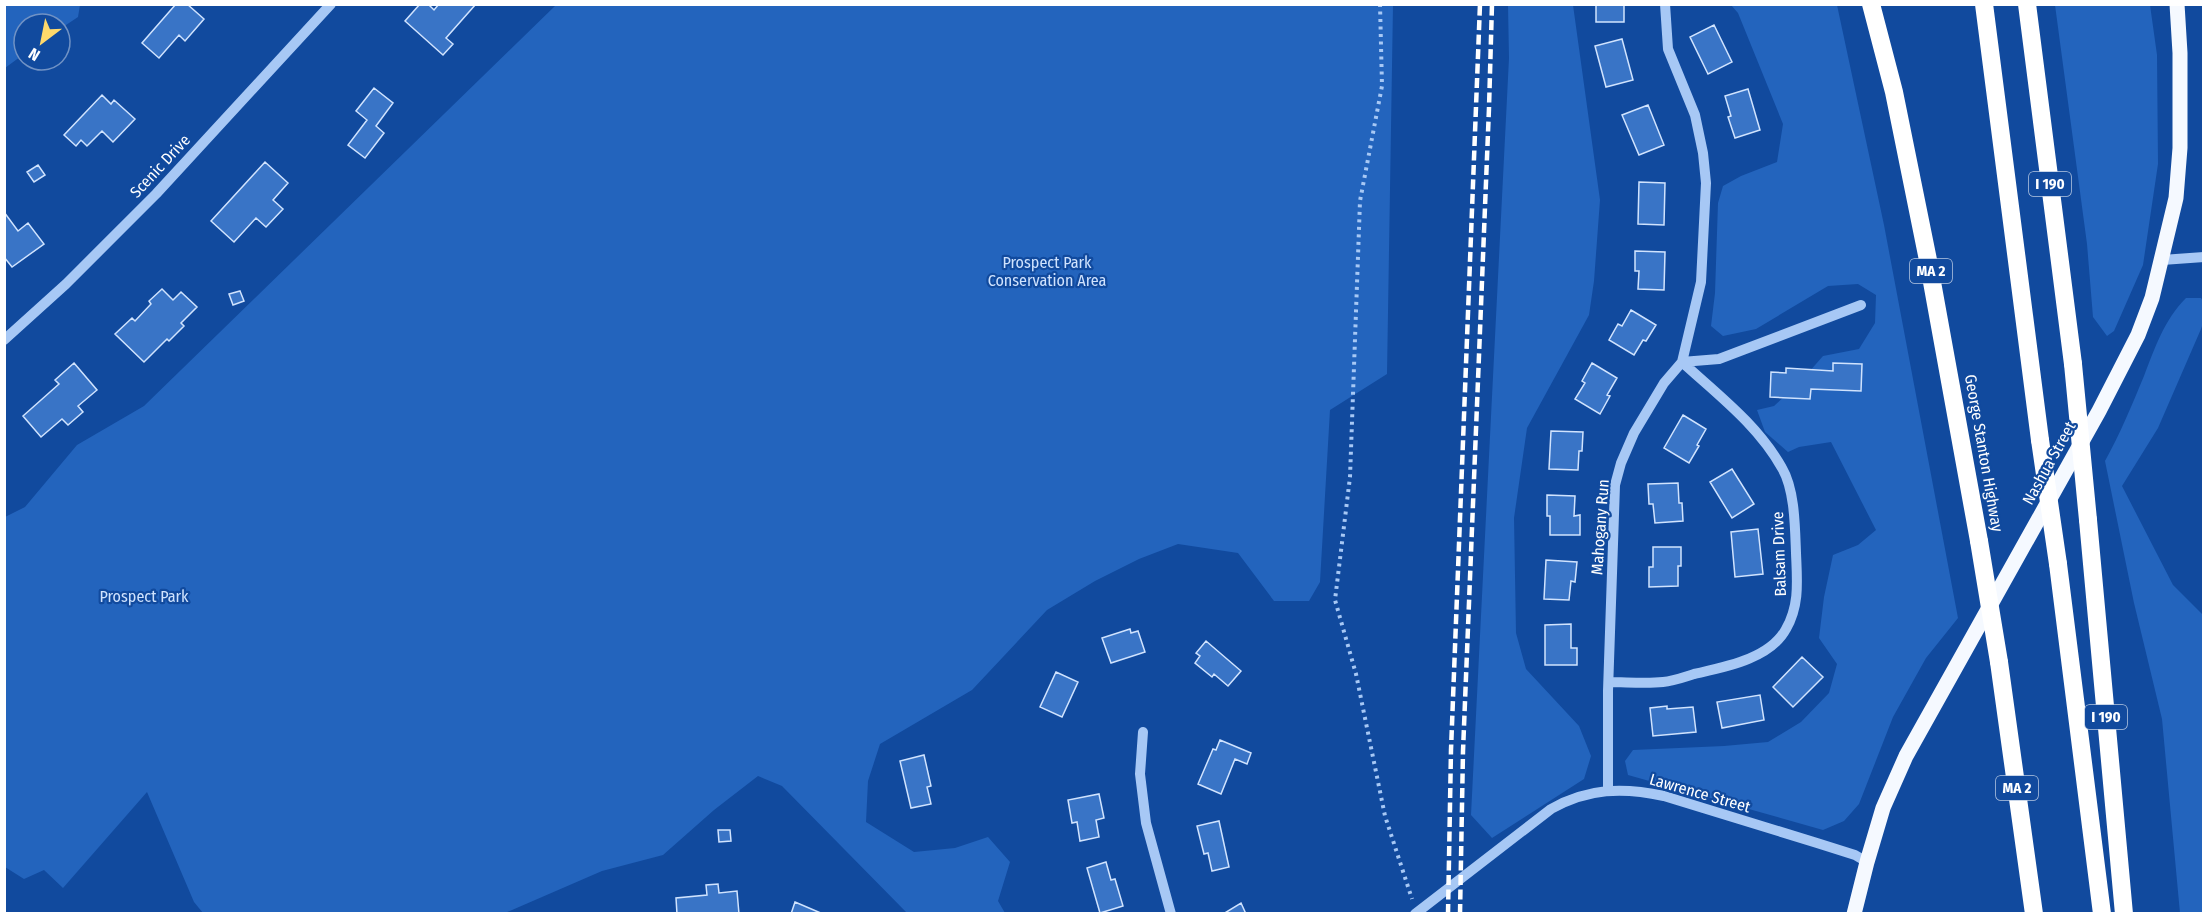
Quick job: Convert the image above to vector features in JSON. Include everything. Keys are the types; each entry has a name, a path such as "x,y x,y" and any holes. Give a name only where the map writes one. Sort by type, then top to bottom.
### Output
{"highway":[{"name":"George Stanton Highway","path":"1871,4 1894,92 1931,272 1979,541 2034,914"},
{"path":"1879,4 1894,92"},
{"path":"1984,4 2102,914"},
{"name":"I 190","path":"2027,4 2073,364 2124,914"}],"main road":[{"name":"Nashua Street","path":"1854,914 1883,808 1906,756 2099,411 2138,335 2152,298 2176,198 2180,148 2180,53 2177,4"}],"street":[{"name":"Scenic Drive","path":"4,340 66,284 156,194 331,4"},
{"name":"Mahogany Run","path":"1608,790 1615,485 1621,463 1634,433 1664,383 1682,362 1701,282 1706,183 1703,153 1695,114 1668,49 1665,4"},
{"path":"2162,260 2204,257"},
{"path":"1682,362 1719,358 1861,305"},
{"name":"Balsam Drive","path":"1609,682 1664,682 1726,666 1753,656 1779,640 1796,603 1798,590 1795,531 1792,501 1784,471 1751,424 1682,362"},
{"path":"1143,732 1140,774 1146,823 1171,914"},
{"name":"Lawrence Street","path":"1415,913 1551,809 1569,799 1608,790 1641,790 1664,796 1836,849 1867,862"}],"path":[{"path":"1380,4 1382,86 1360,201 1350,477 1335,600 1356,674 1385,816 1415,913"}],"green space":[{"path":"5,4 80,4 78,17 72,21 72,12 12,12 12,63 5,68"},
{"name":"Prospect Park Conservation Area","path":"556,5 1393,5 1387,374 1330,410 1320,582 1309,601 1274,601 1238,553 1178,544 1139,559 1095,581 1047,610 972,690 880,744 868,781 866,822 914,852 955,848 988,837 1010,862 998,901 1005,913 907,913 782,786 758,776 714,810 663,855 602,871 505,913 203,913 194,902 147,792 63,888 44,870 24,879 5,867 5,517 25,507 77,445 144,406"},
{"path":"1508,5 1573,5 1600,200 1589,315 1527,428 1514,518 1516,633 1526,669 1579,726 1591,756 1584,779 1492,838 1471,815 1509,58"},
{"path":"1731,5 1837,5 1884,225 1958,618 1926,658 1893,717 1859,804 1844,821 1823,830 1628,775 1625,761 1633,750 1768,742 1801,722 1829,693 1837,664 1819,638 1824,597 1833,555 1858,545 1876,530 1831,442 1799,447 1788,452 1765,432 1757,410 1774,406 1823,356 1859,349 1875,323 1876,295 1858,284 1828,286 1756,329 1723,336 1711,326 1715,293 1718,203 1723,186 1741,176 1777,162 1783,124 1738,13"},
{"path":"2055,5 2150,5 2157,55 2158,164 2143,265 2114,331 2107,336 2093,317 2087,244"},
{"path":"2186,298 2201,298 2203,301 2201,329 2158,428 2122,486 2173,585 2203,615 2203,914 2180,913 2162,719 2134,603 2105,461 2126,419 2161,335"}],"building":[{"path":"176,4 187,4 204,19 185,41 179,35 159,58 142,43"},
{"path":"420,4 428,4 434,10 439,4 476,4 446,38 453,44 443,55 405,21"},
{"path":"1596,4 1624,4 1624,22 1596,22"},
{"path":"1714,25 1732,62 1708,74 1690,37"},
{"path":"1622,39 1633,80 1606,87 1595,46"},
{"path":"374,88 393,103 376,126 384,133 365,158 348,145 367,120 356,111"},
{"path":"1748,89 1760,130 1735,138 1728,117 1731,116 1725,96"},
{"path":"102,95 111,104 114,100 135,119 113,142 102,131 87,146 81,140 76,146 64,135"},
{"path":"1648,105 1664,145 1639,155 1622,115"},
{"path":"265,162 288,183 273,200 283,209 266,227 256,218 234,242 211,221"},
{"path":"38,165 45,175 34,182 27,172"},
{"path":"1639,182 1665,183 1664,225 1638,224"},
{"path":"4,212 18,231 28,223 44,244 12,267 4,257"},
{"path":"1635,251 1665,252 1664,290 1638,289 1639,271 1635,271"},
{"path":"162,289 173,300 181,292 197,307 181,323 184,326 144,362 115,334 132,318 135,321 151,304 149,301"},
{"path":"240,291 244,301 233,305 229,294"},
{"path":"1631,310 1656,325 1634,355 1609,340 1618,324 1622,326"},
{"path":"74,363 97,390 78,406 83,412 68,425 62,419 41,437 23,416 59,384 55,380"},
{"path":"1592,363 1617,378 1600,414 1575,399 1585,383 1582,381"},
{"path":"1833,363 1862,364 1861,391 1811,389 1810,399 1770,397 1771,372 1786,373 1786,368 1833,371"},
{"path":"1683,415 1706,429 1689,463 1664,448"},
{"path":"1551,431 1583,432 1578,470 1549,469"},
{"path":"1732,469 1754,504 1732,518 1710,482"},
{"path":"1678,483 1683,521 1655,523 1653,504 1649,504 1648,484"},
{"path":"1547,495 1575,496 1574,516 1580,515 1580,535 1550,535"},
{"path":"1758,529 1763,574 1735,577 1731,532"},
{"path":"1653,547 1681,547 1678,586 1649,587 1649,567 1653,567"},
{"path":"1546,560 1577,562 1575,582 1571,581 1569,600 1544,599"},
{"path":"1571,624 1571,648 1577,648 1577,665 1545,665 1545,625"},
{"path":"1130,629 1131,633 1138,631 1145,652 1111,663 1102,638"},
{"path":"1206,641 1241,671 1228,686 1214,674 1212,677 1195,663 1200,656 1196,653"},
{"path":"1802,657 1823,677 1793,707 1773,687"},
{"path":"1056,672 1078,682 1062,717 1040,707"},
{"path":"1760,695 1764,720 1722,728 1717,702"},
{"path":"1667,706 1667,709 1693,707 1696,732 1653,736 1650,708"},
{"path":"1220,740 1251,753 1247,764 1235,759 1221,794 1198,784 1213,749 1216,750"},
{"path":"924,755 931,786 927,787 931,804 911,808 900,761"},
{"path":"1099,794 1104,818 1096,820 1099,837 1080,841 1077,822 1072,823 1068,800"},
{"path":"1219,821 1229,867 1212,871 1208,853 1204,854 1197,826"},
{"path":"718,830 730,830 731,841 719,842"},
{"path":"1106,862 1111,880 1115,879 1123,906 1100,913 1087,868"},
{"path":"718,884 719,893 737,891 739,914 677,914 676,898 707,895 706,885"},
{"path":"795,902 823,914 791,914"},
{"path":"1241,903 1246,914 1223,914"}],"railway":[{"path":"1448,914 1451,750 1480,4"},
{"path":"1460,914 1463,751 1492,4"}],"park label":[{"name":"Prospect Park","path":"144,596"}]}
